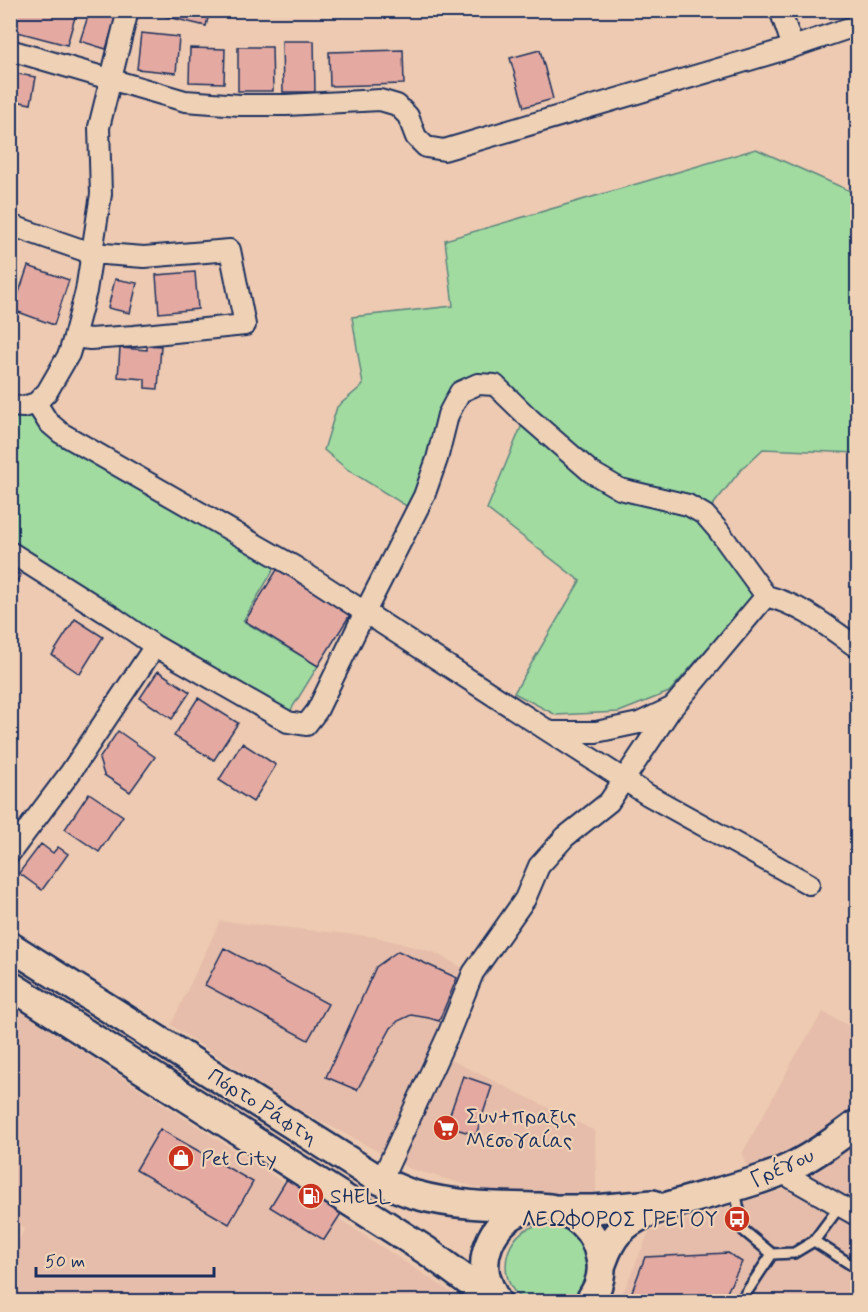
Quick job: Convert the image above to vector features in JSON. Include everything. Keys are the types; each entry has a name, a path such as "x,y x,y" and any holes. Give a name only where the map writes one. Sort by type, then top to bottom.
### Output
{"main road":[{"name":"Πόρτο Ράφτη","path":"10,946 381,1181 417,1195 459,1203 548,1208"},
{"name":"Πόρτο Ράφτη","path":"10,986 427,1251 496,1302"},
{"name":"Γρέγου","path":"548,1208 621,1208 734,1188 781,1172 829,1145 858,1123"},
{"name":"Γρέγου","path":"589,1302 598,1284 609,1245 625,1226 647,1213 699,1196"},
{"path":"496,1302 488,1286 484,1270 486,1252 492,1237 502,1223 516,1213 548,1208 576,1217 589,1230 598,1246 602,1264"}],"street":[{"path":"10,406 23,407 36,403 47,392 69,354 86,291 101,194 99,128 128,10"},
{"path":"780,10 793,47"},
{"path":"10,50 185,101 240,105 286,105 380,100 397,105 408,116 416,137 426,147 444,150 793,47 858,25"},
{"path":"10,225 91,253 144,257 230,250 245,324 134,336 90,339 74,337"},
{"path":"10,552 155,646 288,722 306,724 317,711 424,496 437,459 448,415 460,392 478,384 495,385 591,472 620,489 688,505 705,515 766,596 802,610 858,648"},
{"path":"36,403 48,422 61,434 295,567 648,795 809,884"},
{"path":"381,1181 448,1035 473,973 525,899 539,866 565,837 609,802 673,707 766,596"},
{"path":"10,853 70,773 155,646"},
{"path":"550,732 596,732 628,726 673,707"},
{"path":"781,1172 858,1216"}],"lane":[{"path":"734,1188 743,1230 772,1254 794,1253 814,1241 840,1206"},
{"path":"814,1241 858,1269"},
{"path":"740,1302 772,1254"}],"shaded area":[{"path":"220,921 376,937 433,952 467,970 433,1051 595,1131 596,1195 485,1190 411,1169 293,1106 171,1025"},
{"path":"11,1005 465,1301 11,1301 10,1258 25,1228 11,1220"},
{"path":"823,1012 853,1028 857,1021 857,1110 774,1163 748,1170 742,1154 796,1055"},
{"path":"857,1145 857,1301 619,1302 649,1232 794,1186"}],"green space":[{"path":"756,149 857,194 857,453 763,449 740,471 705,515 760,588 669,692 619,712 556,715 514,693 580,581 487,509 524,420 473,382 416,512 348,470 324,450 337,407 363,385 352,317 453,306 445,240"},
{"path":"11,405 277,564 243,621 318,666 289,713 11,547"},
{"path":"547,1224 561,1227 577,1237 586,1256 587,1276 581,1289 571,1298 561,1301 527,1301 510,1285 506,1265 508,1255 511,1245 525,1230"}],"building":[{"path":"10,10 77,10 67,45 10,30"},
{"path":"90,10 111,10 117,13 106,49 80,41"},
{"path":"166,10 210,10 206,26 164,16"},
{"path":"141,33 179,37 176,73 137,69"},
{"path":"282,41 314,41 315,92 283,92"},
{"path":"238,47 272,47 273,91 238,91"},
{"path":"190,48 225,49 224,83 189,82"},
{"path":"403,50 404,84 330,86 329,52"},
{"path":"540,50 553,99 524,107 510,58"},
{"path":"12,73 36,77 31,104 10,100"},
{"path":"28,266 69,280 54,325 13,310"},
{"path":"195,272 198,309 159,313 156,275"},
{"path":"115,279 137,283 130,313 108,308"},
{"path":"147,345 161,346 158,389 145,388 145,379 118,377 120,348 147,350"},
{"path":"280,565 353,610 318,666 245,621"},
{"path":"10,569 21,575 10,593"},
{"path":"75,619 103,637 80,674 52,655"},
{"path":"158,671 190,692 172,719 140,698"},
{"path":"198,698 238,723 214,760 174,736"},
{"path":"118,731 155,757 130,792 104,775 99,759"},
{"path":"242,743 276,765 253,802 219,780"},
{"path":"89,793 123,816 99,852 65,829"},
{"path":"41,844 53,853 58,847 68,854 42,890 19,873"},
{"path":"224,948 328,1004 308,1040 205,985"},
{"path":"398,951 457,978 439,1021 411,1015 398,1021 391,1028 357,1090 326,1077 376,967"},
{"path":"463,1076 492,1086 476,1135 446,1126"},
{"path":"160,1129 253,1182 229,1224 136,1170"},
{"path":"287,1179 342,1212 324,1240 270,1207"},
{"path":"728,1253 742,1262 722,1302 628,1302 645,1257"}],"place":[{"name":"Συν+πραξις Μεσογαίας","path":"446,1128"},
{"name":"Pet City","path":"181,1158"},
{"name":"SHELL","path":"311,1196"},
{"name":"ΛΕΩΦΟΡΟΣ ΓΡΕΓΟΥ","path":"737,1219"}]}
